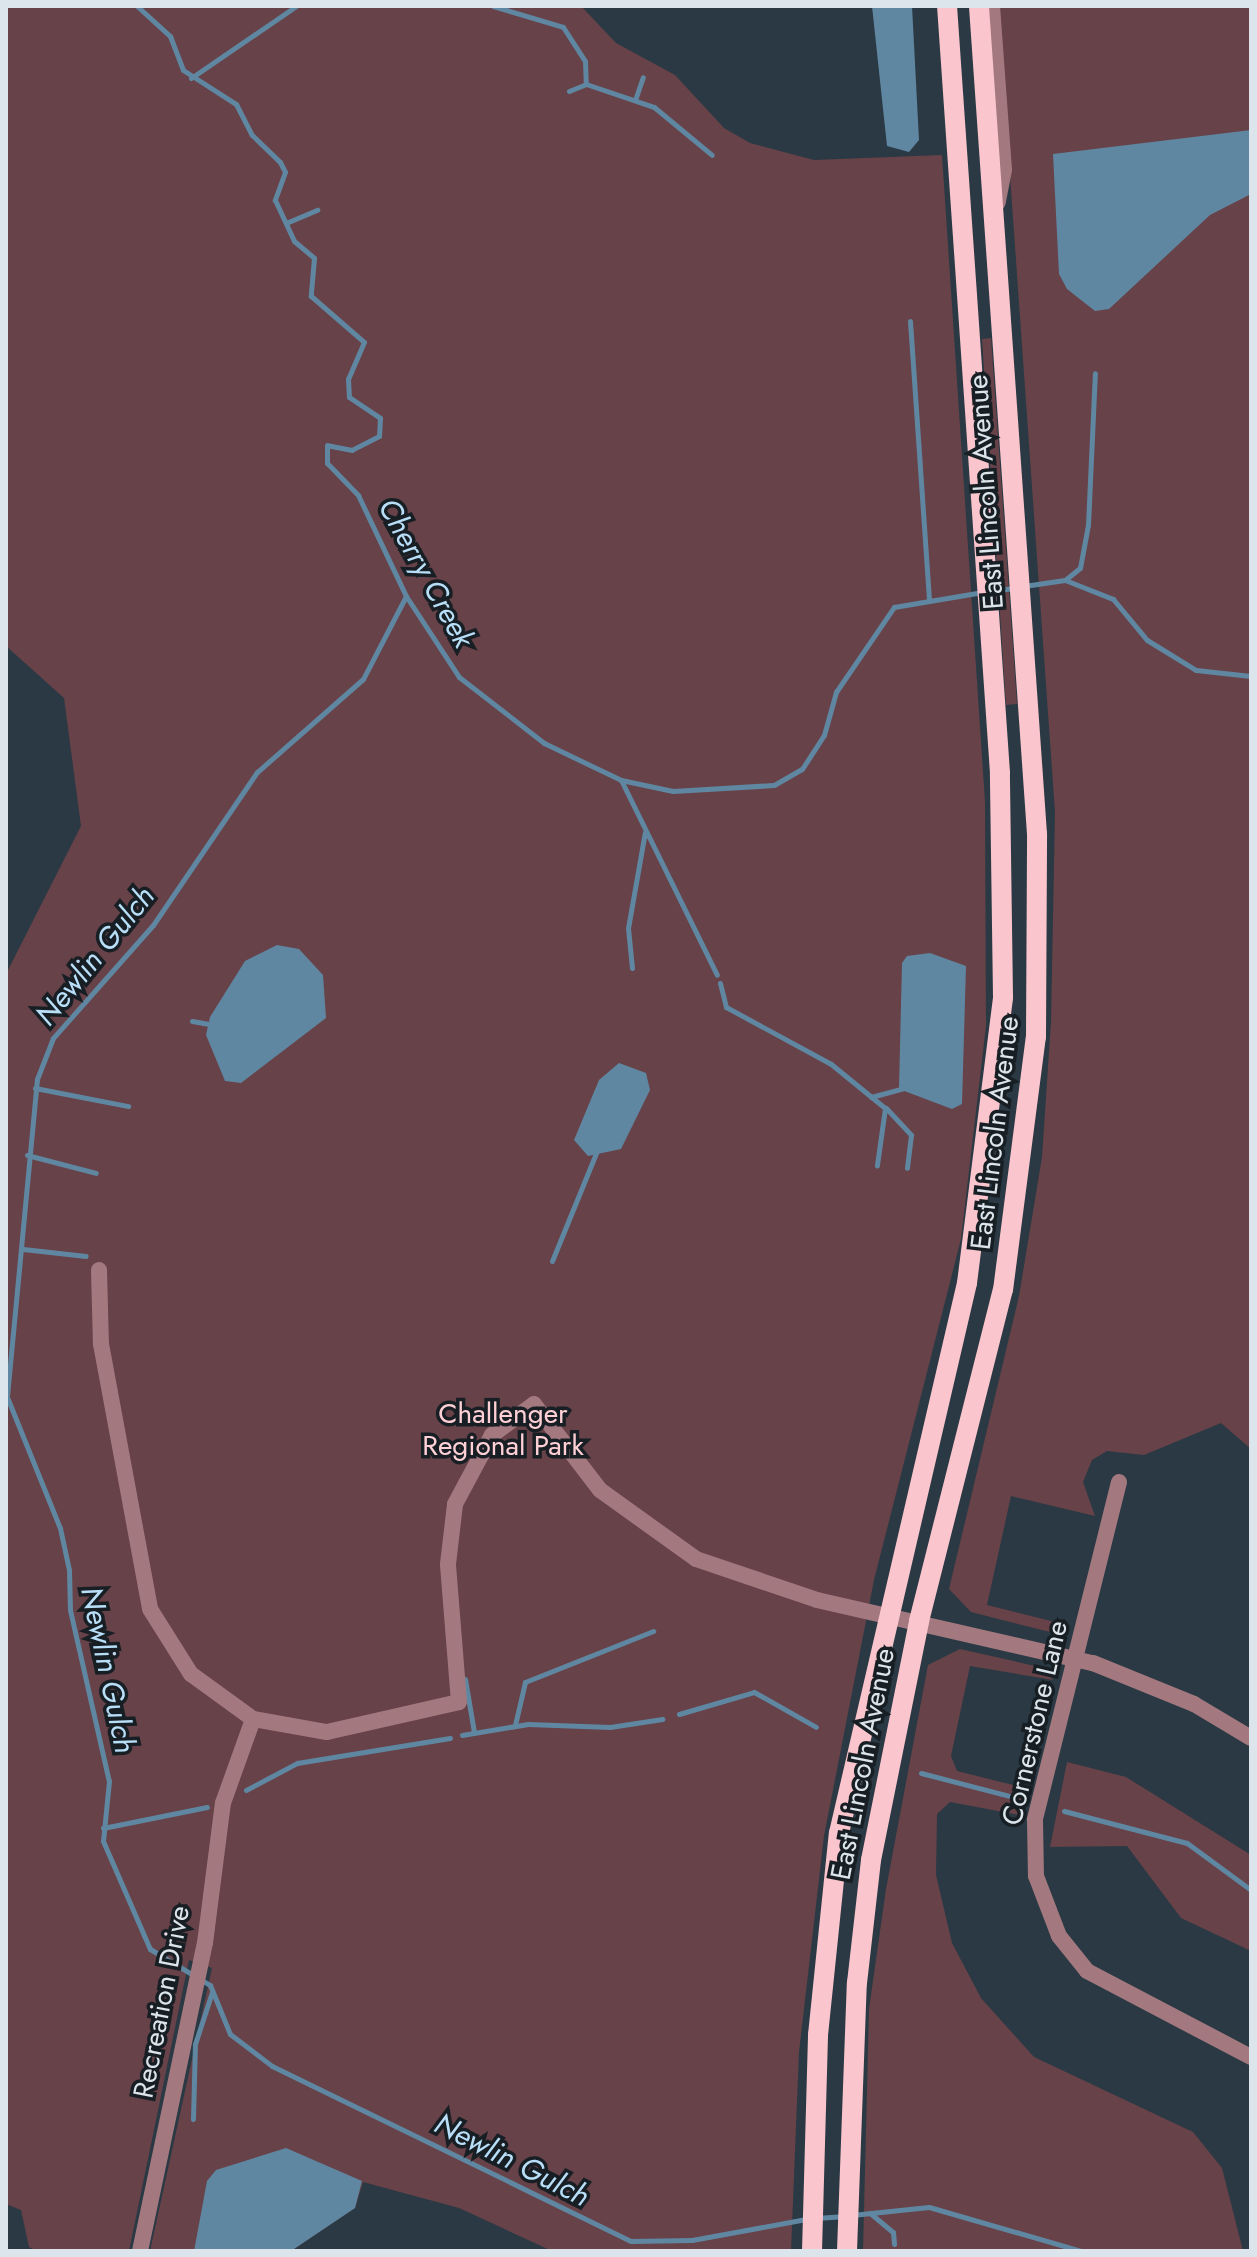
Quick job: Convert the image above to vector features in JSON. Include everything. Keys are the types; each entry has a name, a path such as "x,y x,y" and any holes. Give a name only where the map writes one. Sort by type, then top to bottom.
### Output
{"main road":[{"name":"East Lincoln Avenue","path":"812,2251 812,2160 839,1833 886,1615 965,1295 987,1162 1003,997 995,717 947,6"},
{"name":"East Lincoln Avenue","path":"847,2251 850,2160 871,1860 919,1621 1019,1204 1039,969 1030,714 979,6"}],"street":[{"path":"992,6 1004,170 994,219"},
{"path":"99,1270 101,1344 150,1609 191,1674 253,1719 327,1732 459,1702 448,1564 455,1504 492,1435 534,1404 589,1479 671,1545 736,1575 886,1615 1075,1658 1151,1684 1250,1736"},
{"name":"Cornerstone Lane","path":"1119,1482 1033,1833 1045,1908 1068,1949 1097,1978 1251,2057"},
{"name":"Recreation Drive","path":"140,2251 205,1943 223,1803 253,1719"}],"green space":[{"name":"Challenger Regional Park","path":"6,6 581,6 616,43 675,75 724,128 750,143 814,160 942,155 985,802 986,1026 961,1239 874,1580 824,1836 799,2052 791,2251 552,2251 459,2208 363,2182 355,2208 291,2251 150,2251 212,1968 189,1960 129,2251 37,2251 29,2247 21,2210 6,2204 6,974 81,826 64,698 6,646"},
{"path":"998,6 1251,6 1251,1449 1221,1423 1144,1455 1107,1451 1092,1460 1083,1482 1095,1516 1011,1496 987,1605 1067,1625 1054,1633 971,1612 949,1589 1019,1296 1042,1157 1051,1022 1055,812"},
{"path":"991,338 1017,704 1006,705 982,339"},
{"path":"960,1649 1044,1668 1053,1680 970,1666 951,1756 957,1771 1025,1788 1019,1815 950,1802 937,1814 936,1875 952,1943 981,1998 1034,2057 1193,2132 1222,2168 1243,2251 863,2251 869,2009 886,1889 928,1665"},
{"path":"1067,1762 1126,1777 1251,1855 1251,1951 1181,1918 1127,1846 1050,1847"}],"water":[{"path":"872,6 912,6 919,140 909,152 887,146"},
{"path":"1251,130 1251,194 1210,215 1109,309 1095,311 1067,289 1059,274 1053,154"},
{"path":"277,945 299,949 323,975 326,1018 241,1083 225,1081 206,1035 210,1017 245,961"},
{"path":"930,953 966,966 962,1104 952,1109 899,1089 902,963 907,956"},
{"path":"619,1063 646,1073 650,1090 621,1149 588,1156 574,1140 599,1080"},
{"path":"286,2148 362,2181 355,2208 291,2251 194,2251 207,2181 216,2170"}],"waterway":[{"name":"Cherry Creek","path":"137,6 170,36 183,70 236,104 252,135 280,162 285,172 275,200 294,241 314,258 311,296 364,342 348,379 349,397 380,418 379,436 352,450 327,445 327,463 358,495 406,596 459,677 544,743 621,780 673,791 774,785 802,769 824,735 836,692 894,607 983,592"},
{"path":"191,78 296,6"},
{"path":"493,6 563,27 585,61 586,84"},
{"path":"635,100 643,77"},
{"path":"569,91 586,84 654,107 712,155"},
{"path":"286,223 317,210"},
{"path":"910,321 929,599"},
{"path":"1065,580 1080,568 1088,525 1095,373"},
{"name":"Cherry Creek","path":"1024,586 1065,580 1113,599 1147,640 1196,670 1251,676"},
{"name":"Cherry Creek","path":"992,591 1014,588"},
{"name":"Newlin Gulch","path":"406,596 363,679 257,772 153,925 53,1038 37,1079 7,1397 60,1528 69,1570 70,1610 109,1781 103,1841 150,1949 210,1985 230,2034 272,2066 631,2241 692,2240 806,2219"},
{"path":"621,780 717,975"},
{"path":"632,968 628,928 645,832"},
{"path":"720,983 726,1007 831,1064 885,1108 877,1165"},
{"path":"192,1021 215,1025"},
{"path":"35,1088 128,1106"},
{"path":"871,1097 904,1088"},
{"path":"886,1108 911,1135 907,1168"},
{"path":"552,1261 598,1148"},
{"path":"27,1155 96,1173"},
{"path":"23,1249 86,1256"},
{"path":"515,1725 525,1682 653,1631"},
{"path":"465,1679 474,1732"},
{"path":"679,1714 754,1692 816,1727"},
{"path":"462,1735 528,1724 610,1727 662,1719"},
{"path":"246,1790 297,1763 450,1738"},
{"path":"921,1773 1013,1797"},
{"path":"103,1828 207,1807"},
{"path":"1064,1811 1187,1843 1251,1890"},
{"path":"193,2119 195,2044 212,1992"},
{"name":"Newlin Gulch","path":"852,2215 929,2207 1081,2251"},
{"path":"870,2213 893,2232 894,2244"},
{"name":"Newlin Gulch","path":"816,2218 842,2216"}]}
